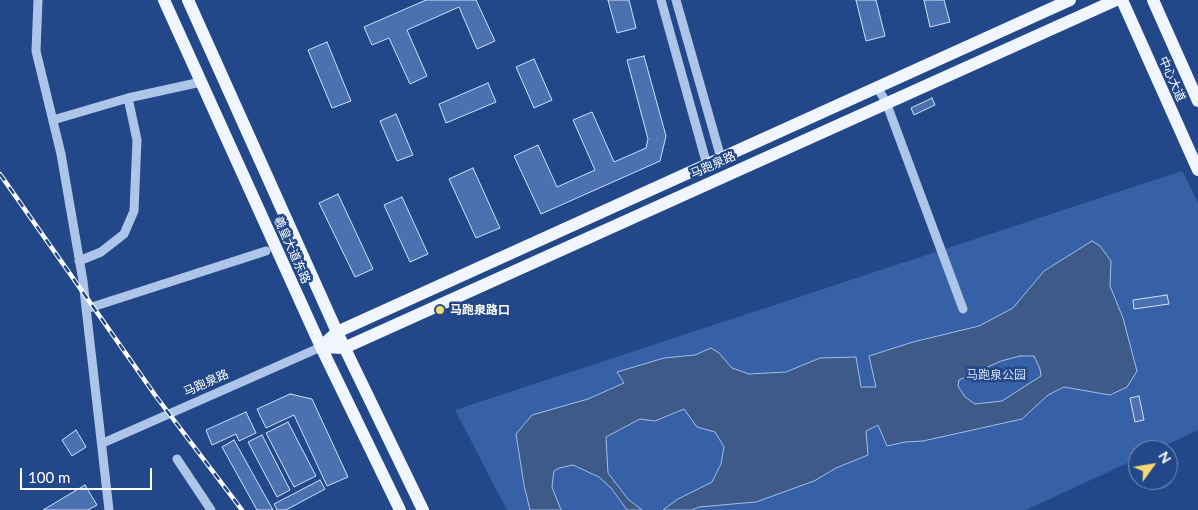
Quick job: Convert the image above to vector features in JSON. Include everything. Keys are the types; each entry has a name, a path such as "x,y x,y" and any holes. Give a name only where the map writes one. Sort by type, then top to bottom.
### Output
{"main road":[{"name":"羲皇大道东路","path":"164,0 321,347 400,510"},
{"name":"羲皇大道东路","path":"188,0 344,348 423,510"},
{"name":"马跑泉路","path":"321,347 337,332 1070,0"},
{"name":"马跑泉路","path":"321,347 344,348 886,102 1116,0"},
{"name":"中心大道","path":"1122,0 1198,170"},
{"name":"中心大道","path":"1152,0 1198,101"}],"street":[{"path":"38,0 36,51 61,154 79,261 103,443 109,510"},
{"path":"661,0 707,165"},
{"path":"676,0 721,158"},
{"path":"53,120 128,98 201,82"},
{"path":"877,87 886,102 963,309"},
{"path":"79,261 102,252 124,234 134,211 138,140 128,98"},
{"path":"86,309 266,251"},
{"name":"马跑泉路","path":"103,443 321,347"},
{"path":"177,459 211,510"}],"green space":[{"name":"马跑泉公园","path":"1182,171 1198,203 1198,430 1177,440 1128,440 1128,463 1026,510 507,510 455,410"}],"shaded area":[{"path":"1092,241 1100,246 1111,261 1110,286 1123,318 1137,371 1127,387 1110,395 1064,387 1048,395 1022,419 923,441 887,446 878,425 866,431 868,455 836,468 814,481 756,502 699,507 692,510 663,510 678,499 712,482 721,464 724,447 715,432 697,427 684,409 655,421 640,419 606,437 608,473 628,499 642,510 627,510 611,488 599,477 573,465 554,471 552,487 561,510 530,510 516,434 532,415 588,399 624,383 617,372 664,358 695,355 711,348 719,353 732,368 749,374 786,372 820,358 856,357 861,387 876,387 869,356 913,342 979,326 1013,308 1044,271","holes":["1020,356 1034,356 1041,376 1002,401 975,404 965,397 958,386 959,380 1001,361"]}],"building":[{"path":"426,0 476,0 495,41 477,49 459,7 407,30 427,76 410,84 389,38 372,45 364,27"},
{"path":"608,0 629,0 636,28 617,33"},
{"path":"856,0 876,0 885,36 866,41"},
{"path":"924,0 944,0 950,22 930,27"},
{"path":"327,42 351,101 332,108 308,50"},
{"path":"644,56 666,136 660,161 541,214 514,156 538,145 557,187 595,170 573,120 592,112 614,162 646,148 648,139 627,60"},
{"path":"534,59 552,100 534,108 516,67"},
{"path":"488,83 496,102 446,123 439,104"},
{"path":"932,98 935,105 914,115 911,108"},
{"path":"396,114 413,155 397,161 380,121"},
{"path":"473,168 500,228 476,238 449,179"},
{"path":"338,194 373,269 355,277 319,203"},
{"path":"402,197 428,254 410,262 384,205"},
{"path":"1167,295 1169,304 1134,309 1133,300"},
{"path":"290,394 312,399 348,477 327,486 294,415 266,428 257,409"},
{"path":"1139,396 1144,420 1135,422 1130,398"},
{"path":"246,412 256,433 239,441 236,434 212,445 206,430"},
{"path":"288,422 316,476 294,487 266,433"},
{"path":"76,430 86,447 72,456 62,440"},
{"path":"262,435 290,490 277,497 248,442"},
{"path":"234,440 273,510 257,510 222,447"},
{"path":"320,480 325,489 286,510 277,510 274,504"},
{"path":"85,485 97,505 88,510 43,510"}],"railway":[{"path":"0,174 155,395 242,510"}],"place":[{"name":"马跑泉路口","path":"440,310"}]}
